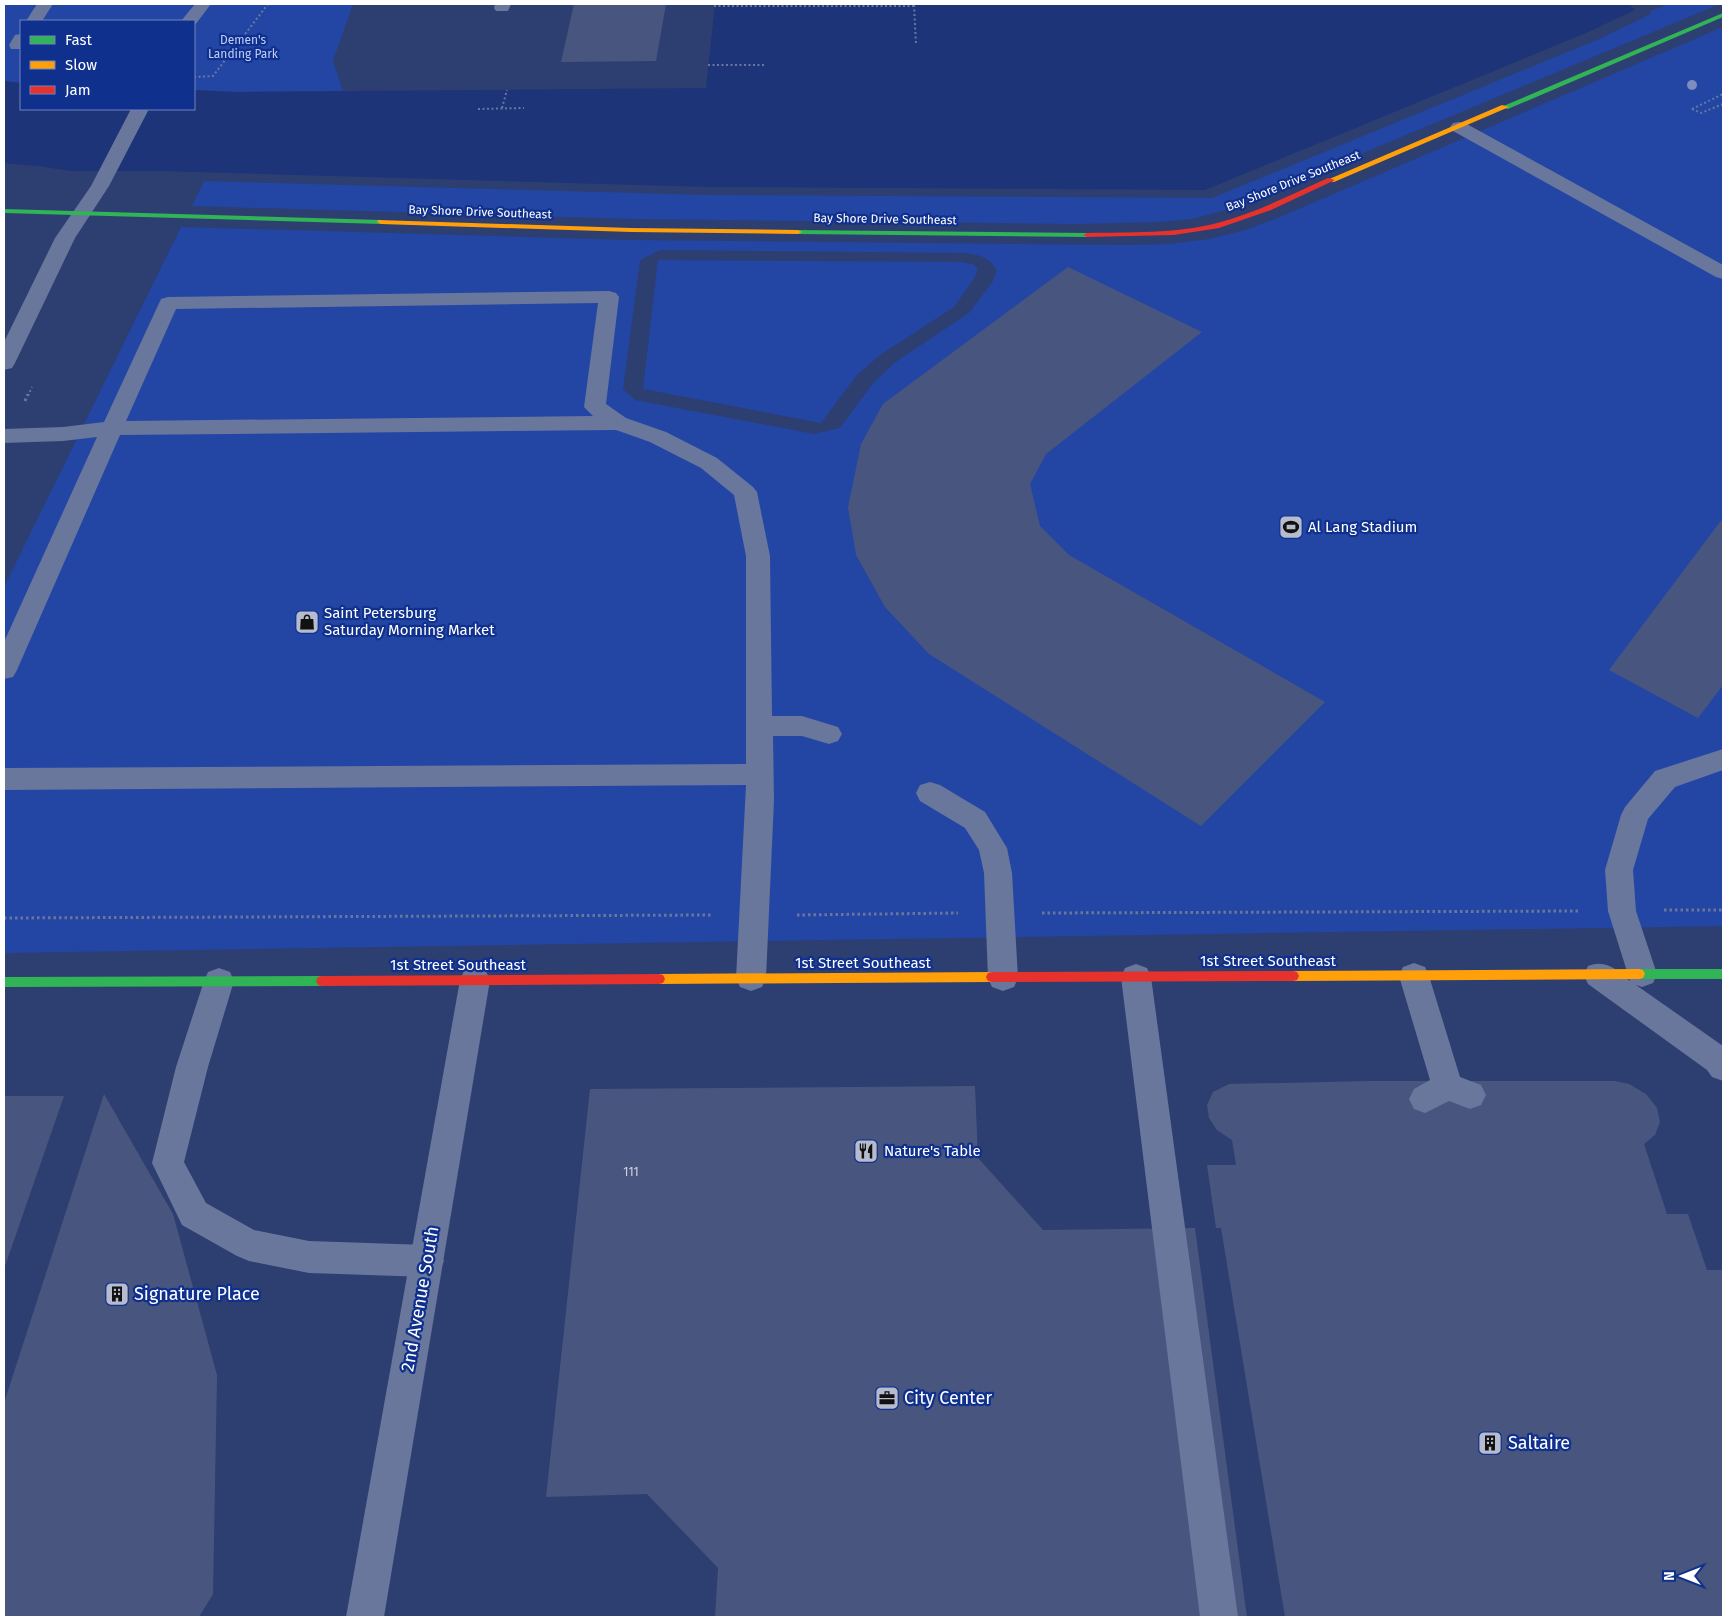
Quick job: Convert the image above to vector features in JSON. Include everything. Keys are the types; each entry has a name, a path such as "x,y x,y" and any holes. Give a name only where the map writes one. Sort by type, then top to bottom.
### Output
{"street":[{"path":"35,20 45,4"},
{"path":"190,20 203,4"},
{"name":"Bay Shore Drive Southeast","path":"4,211 631,230 1076,235 1165,233 1202,228 1235,220 1723,15"},
{"path":"4,363 65,238 103,178 139,110"},
{"path":"1458,127 1723,274"},
{"path":"4,670 168,303 609,297 595,407 618,423 658,437 710,464 745,492 758,556 760,774 751,978"},
{"path":"4,436 63,434 111,428 618,423"},
{"path":"759,726 802,726 829,734"},
{"path":"1642,974 1622,910 1619,870 1635,816 1665,779 1723,759"},
{"path":"4,779 760,774"},
{"path":"930,793 974,820 993,848 998,873 1003,978"},
{"name":"1st Street Southeast","path":"4,982 1723,974"},
{"path":"1599,975 1718,1060 1723,1067"},
{"path":"1414,976 1448,1093"},
{"path":"1136,977 1219,1617"},
{"name":"2nd Avenue South","path":"365,1617 475,980"},
{"path":"219,981 192,1067 168,1163 194,1214 249,1245 309,1257 427,1261"}],"path":[{"path":"195,77 213,76 268,4"},
{"path":"714,6 914,5 916,44"},
{"path":"708,65 764,65"},
{"path":"502,108 507,90"},
{"path":"1723,94 1692,109 1701,113 1723,104"},
{"path":"478,109 524,108"},
{"path":"1061,912 1723,910"},
{"path":"803,914 943,912"},
{"path":"4,918 721,915"}],"green space":[{"name":"Demen's Landing Park","path":"4,4 353,4 333,61 343,91 237,92 195,90 195,20 20,20 20,83 4,81"},
{"path":"1662,4 1720,4 1250,200 1222,211 1192,219 1160,222 1074,224 634,219 192,206 204,181 707,195 1212,198 1599,39 1649,15 1651,11 1664,6"},
{"path":"1723,27 1723,926 4,953 4,587 181,227 628,240 1128,245 1169,244 1209,239 1246,230","holes":["660,250 965,253 979,256 991,263 997,271 993,281 969,313 897,361 874,382 840,428 814,434 635,400 623,389 640,260"]},
{"path":"658,260 960,262 972,264 978,268 975,277 954,307 880,355 856,376 821,423 643,389"}],"shaded area":[{"path":"715,4 1629,4 1635,10 1586,33 1205,190 709,187 157,171 71,171 4,163 4,81 20,83 20,110 195,110 195,90 237,92 706,88"}],"building":[{"path":"574,4 666,4 656,61 561,62"},
{"path":"1068,267 1202,332 1046,454 1030,484 1040,526 1069,555 1325,702 1201,826 929,654 885,607 856,555 848,507 861,444 883,404"},
{"path":"1723,518 1723,685 1698,718 1609,670"},
{"name":"Saltaire","path":"1370,1081 1615,1081 1629,1084 1646,1094 1657,1108 1660,1122 1655,1135 1644,1144 1667,1214 1688,1214 1707,1270 1723,1270 1723,1617 1285,1617 1221,1228 1216,1228 1207,1165 1236,1165 1232,1140 1217,1130 1209,1118 1207,1105 1213,1092 1229,1084"},
{"name":"City Center","path":"975,1086 978,1158 1043,1230 1195,1228 1247,1617 715,1617 718,1568 647,1494 546,1497 590,1089"},
{"name":"Signature Place","path":"104,1094 173,1214 217,1375 213,1594 199,1617 4,1617 4,1403"},
{"path":"4,1096 64,1096 4,1269"}],"traffic: fast":[{"path":"1505,107 1723,15"},
{"path":"4,211 381,222"},
{"path":"798,232 1087,235"},
{"path":"1639,974 1723,974"},
{"path":"4,982 322,981"}],"traffic: slow":[{"path":"1331,180 1505,107"},
{"path":"381,222 631,230 798,232"},
{"path":"1293,976 1639,974"},
{"path":"659,979 992,977"}],"traffic: jam":[{"path":"1087,235 1174,233 1202,229 1268,208 1331,180"},
{"path":"992,977 1293,976"},
{"path":"322,981 659,979"}],"place":[{"name":"Al Lang Stadium","path":"1291,527"},
{"name":"Saint Petersburg Saturday Morning Market","path":"307,622"},
{"name":"Nature's Table","path":"866,1151"},
{"name":"Signature Place","path":"117,1294"},
{"name":"City Center","path":"887,1398"},
{"name":"Saltaire","path":"1490,1443"}]}
